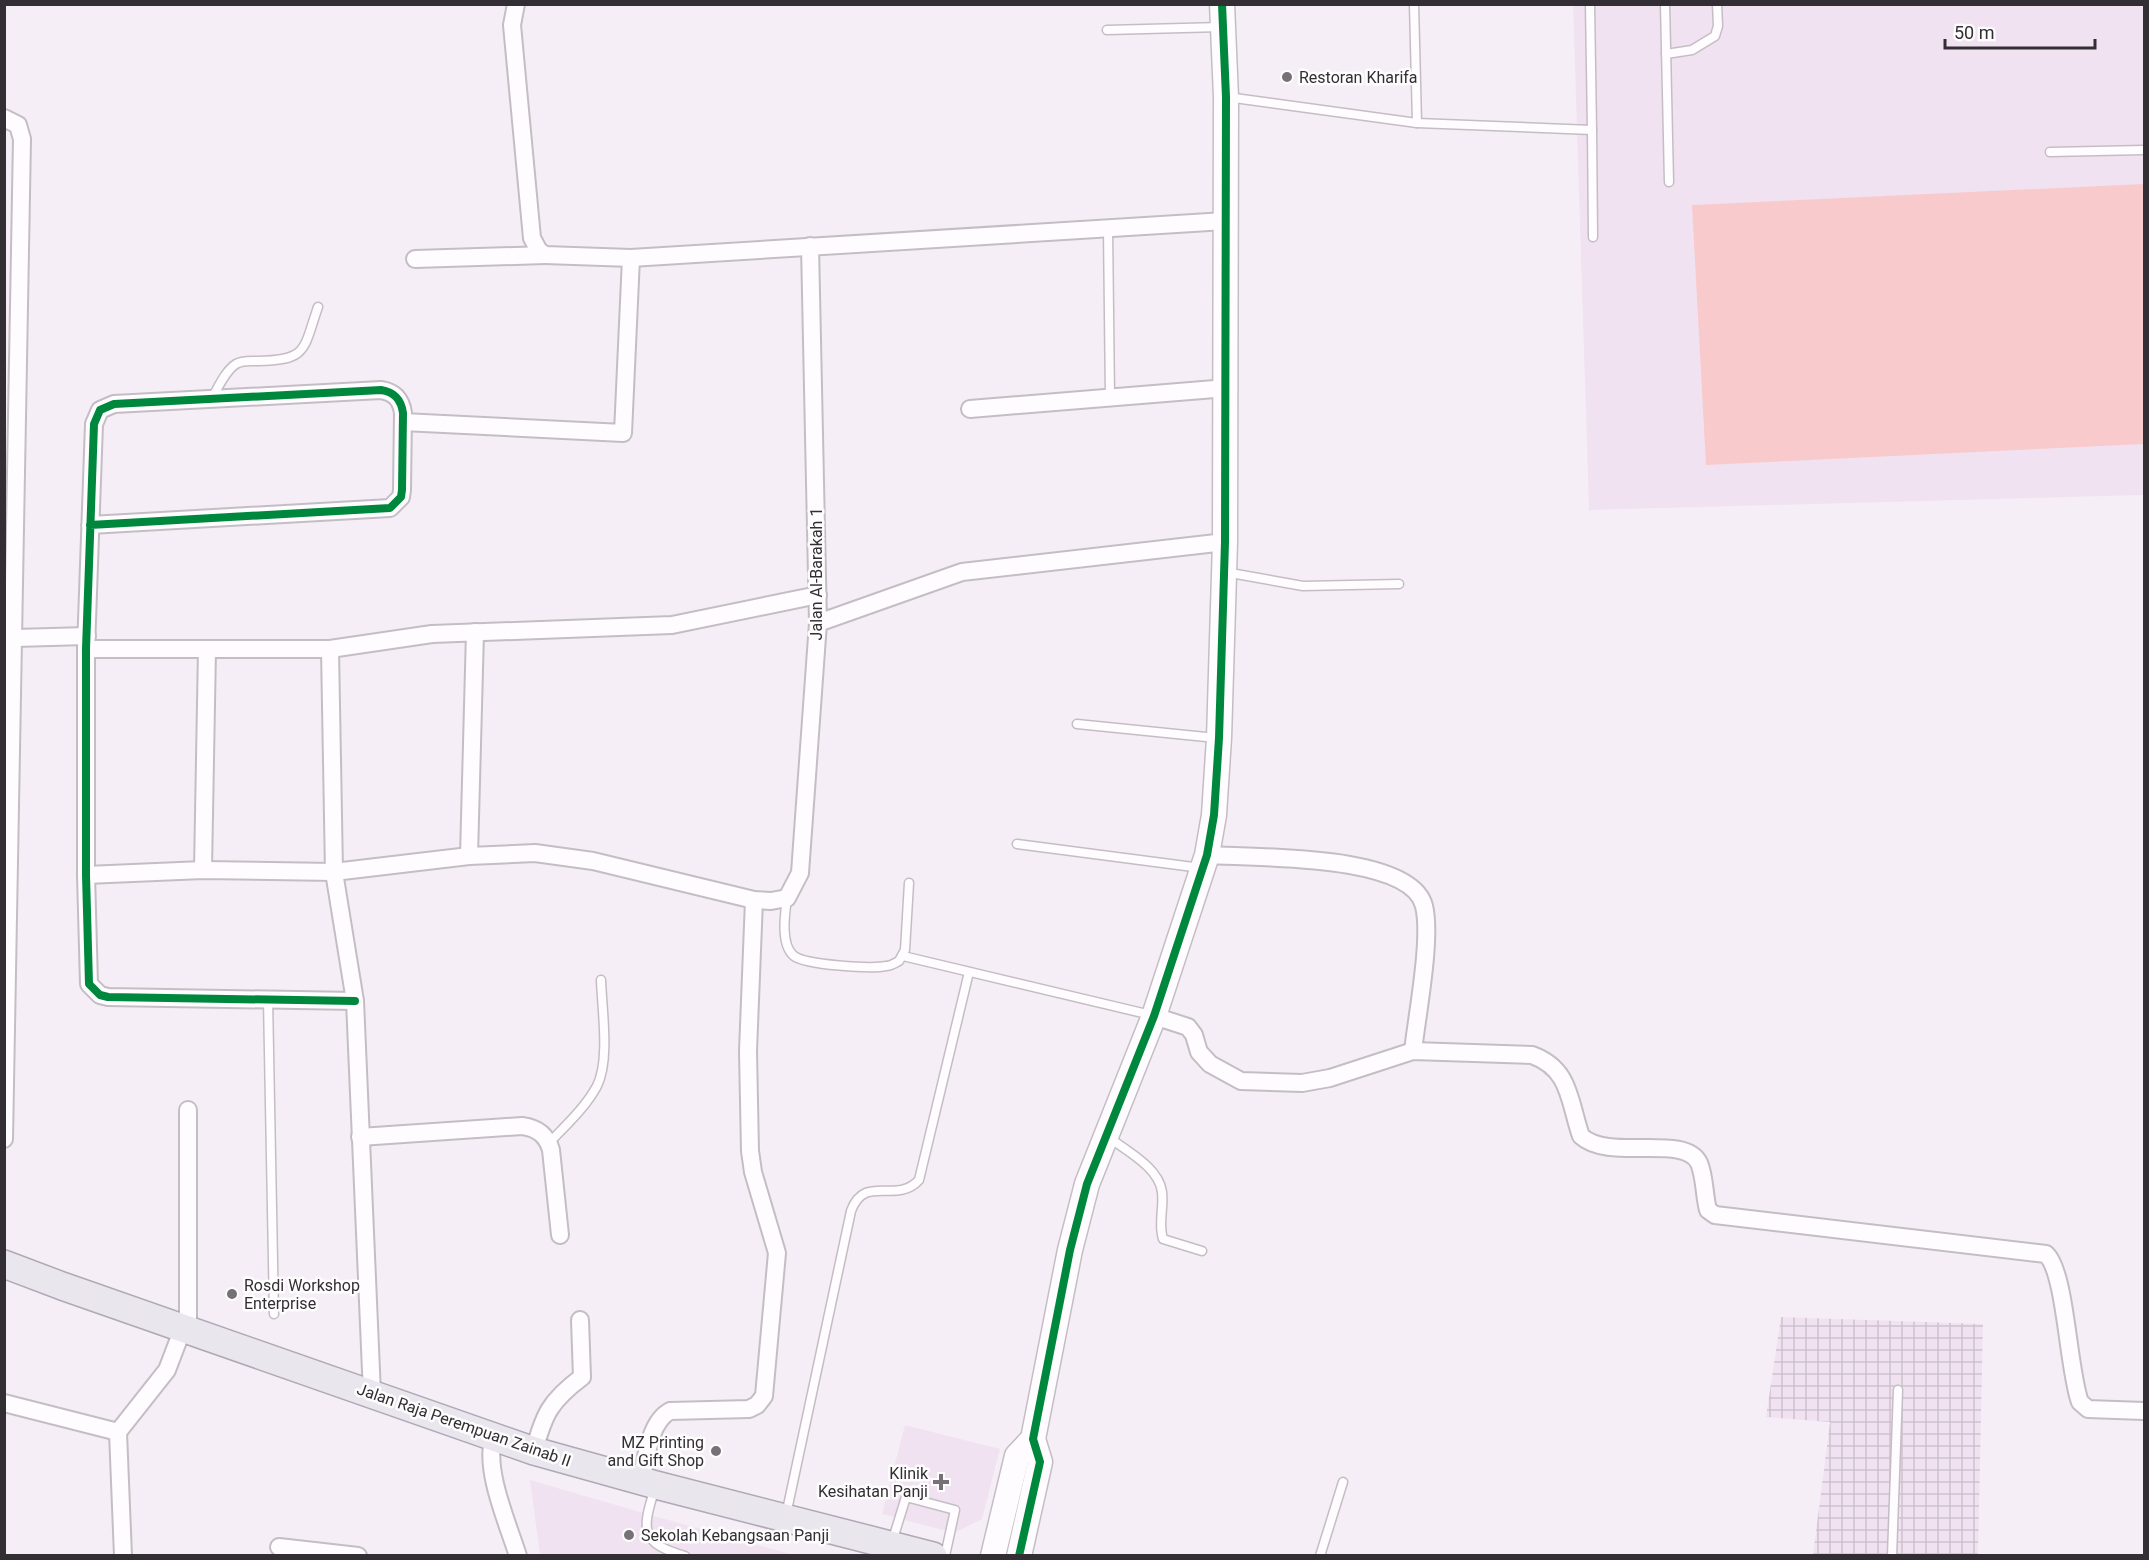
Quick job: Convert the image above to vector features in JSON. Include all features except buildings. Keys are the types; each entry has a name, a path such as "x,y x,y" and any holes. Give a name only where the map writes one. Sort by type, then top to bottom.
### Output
{"main road":[{"name":"Jalan Raja Perempuan Zainab II","path":"6,1269 534,1450 900,1550 933,1556"}],"street":[{"path":"516,4 512,25 532,238 539,251 545,255"},
{"path":"1019,1556 1040,1461 1033,1439 1070,1250 1087,1184 1154,1016 1205,861 1214,815 1226,542 1226,97 1222,16"},
{"path":"4,118 18,125 22,139 11,484 15,638 9,721 4,1139"},
{"path":"415,260 545,255 631,258 1225,221"},
{"name":"Jalan Al-Barakah 1","path":"787,898 800,873 818,623 810,246"},
{"path":"403,422 623,433 631,258"},
{"path":"970,409 1227,388"},
{"path":"90,525 390,508 400,497 402,490 403,422 400,401 388,391 381,390 114,404 100,410 94,424 90,525 87,643 86,875 89,984 100,995 355,1001"},
{"path":"818,623 962,572 1226,542"},
{"path":"15,638 207,649 330,649 432,634 672,625 818,595"},
{"path":"469,856 475,632"},
{"path":"203,870 207,649"},
{"path":"330,649 334,872 355,1001 372,1394"},
{"path":"86,875 203,870 334,872 469,856 535,853 593,861 754,900 771,901 787,898"},
{"path":"1205,861 1355,864 1392,875 1414,888 1424,906 1426,930 1413,1051"},
{"path":"648,1483 657,1423 664,1414 669,1411 749,1409 758,1405 764,1396 777,1253 755,1180 750,1151 748,1051 754,900"},
{"path":"1154,1016 1188,1027 1194,1035 1199,1052 1210,1064 1241,1082 1302,1083 1321,1080 1413,1051 1532,1055 1549,1061 1562,1076 1581,1136 1596,1147 1688,1151 1699,1163 1708,1209 1714,1215 2046,1254 2053,1263 2058,1284 2080,1402 2093,1409 2145,1411"},
{"path":"123,1556 118,1432 167,1370 186,1329 188,1110"},
{"path":"360,1137 522,1126 538,1131 549,1143 560,1236"},
{"path":"534,1450 544,1415 555,1401 582,1377 580,1320"},
{"path":"4,1403 118,1432"},
{"path":"494,1437 491,1447 494,1474 518,1556"},
{"path":"993,1556 1017,1456 1033,1439"},
{"path":"279,1547 358,1556"}],"lane":[{"path":"1414,4 1417,123"},
{"path":"1590,4 1593,237"},
{"path":"1665,4 1669,182"},
{"path":"1666,54 1692,50 1715,36 1718,26 1717,4"},
{"path":"1107,30 1222,16"},
{"path":"1226,97 1417,123 1592,130"},
{"path":"2050,152 2145,150"},
{"path":"1108,229 1110,398"},
{"path":"212,399 230,369 237,363 285,361 294,357 303,348 318,307"},
{"path":"1224,572 1303,586 1399,584"},
{"path":"1077,724 1219,738"},
{"path":"1017,844 1205,861"},
{"path":"787,898 783,922 789,949 794,956 811,962 885,967 899,961 903,956 909,883"},
{"path":"903,956 1154,1016"},
{"path":"786,1518 854,1202 867,1191 875,1189 906,1191 919,1180 969,972"},
{"path":"549,1143 577,1116 598,1085 604,1062 601,980"},
{"path":"268,999 274,1314"},
{"path":"1107,1136 1144,1164 1155,1176 1162,1191 1163,1239 1202,1251"},
{"path":"1892,1556 1898,1390"},
{"path":"1320,1556 1343,1482"},
{"path":"648,1483 647,1533 657,1547 685,1556"},
{"path":"900,1550 906,1497 955,1510 945,1556"}],"shaded area":[{"path":"1573,5 2144,5 2144,495 1589,510"},
{"path":"2144,184 2144,444 1706,465 1692,205"},
{"path":"1781,1317 1983,1324 1978,1555 1813,1555 1830,1422 1766,1417"},
{"name":"Klinik Kesihatan Panji","path":"905,1425 1000,1449 982,1519 954,1533 882,1514"},
{"name":"Sekolah Kebangsaan Panji","path":"530,1480 647,1514 794,1555 540,1555"}],"cycle path":[{"path":"1019,1556 1040,1462 1033,1439 1070,1250 1087,1184 1154,1016 1207,855 1214,815 1219,738 1225,542 1226,97 1222,4"},
{"path":"90,525 390,508 401,497 402,490 403,413 399,400 390,392 381,390 114,404 100,410 94,424 86,649 86,875 89,984 100,995 108,997 355,1001"}],"place":[{"name":"Restoran Kharifa","path":"1287,77"},
{"name":"Rosdi Workshop Enterprise","path":"232,1294"},
{"name":"MZ Printing and Gift Shop","path":"716,1451"},
{"name":"Klinik Kesihatan Panji","path":"941,1482"},
{"name":"Sekolah Kebangsaan Panji","path":"629,1535"}]}
